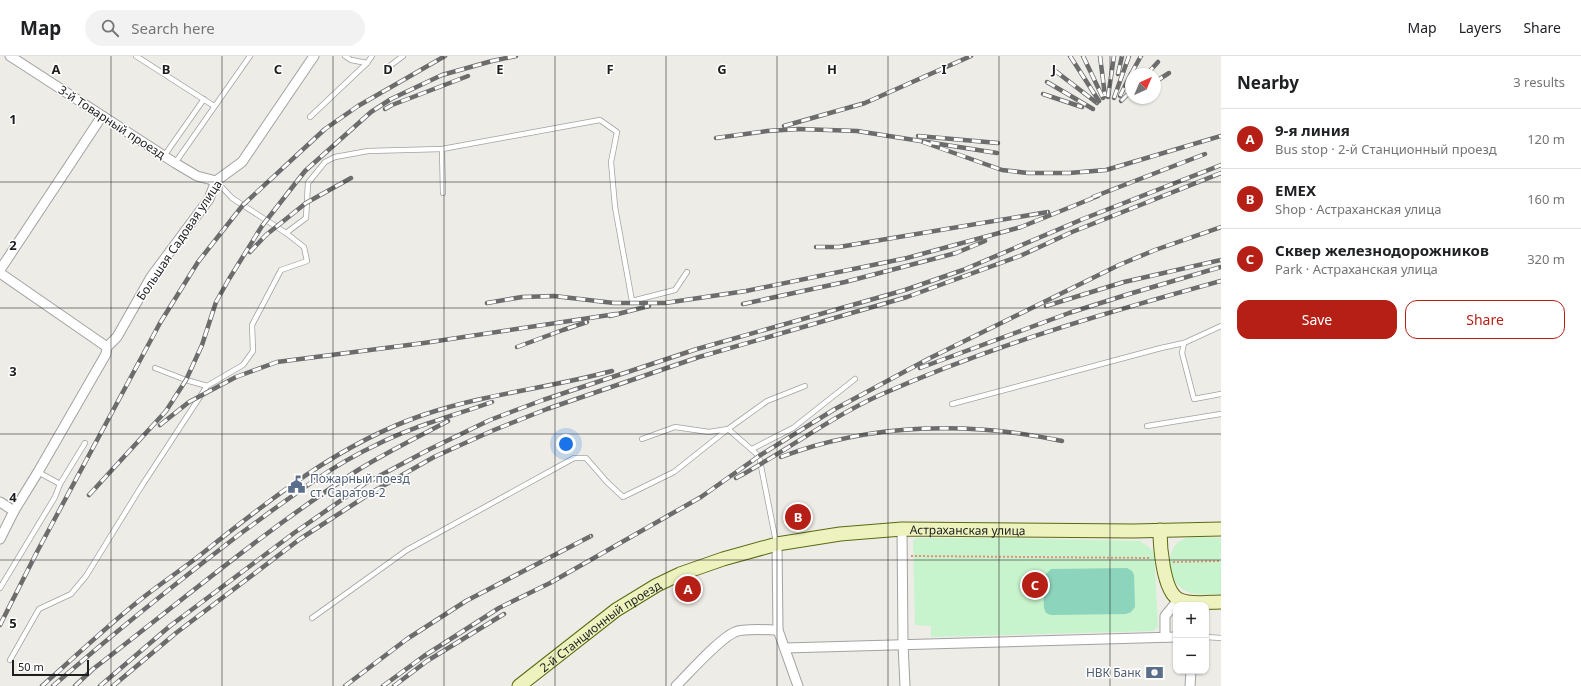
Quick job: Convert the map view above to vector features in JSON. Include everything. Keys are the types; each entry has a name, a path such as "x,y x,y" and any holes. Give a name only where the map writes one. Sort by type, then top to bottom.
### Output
{"main road":[{"name":"Астраханская улица","path":"777,544 840,534 902,529 1133,531 1221,529"},
{"path":"1160,530 1160,544 1167,584 1178,600 1193,602 1221,602"},
{"name":"2-й Станционный проезд","path":"519,686 616,610 657,585 694,569 777,544"}],"street":[{"name":"3-й Товарный проезд","path":"10,56 175,163 197,176 216,181"},
{"name":"Большая Садовая улица","path":"0,539 14,511 106,354 107,347 117,337 151,277 210,199 216,181 242,162 311,57"},
{"path":"102,116 0,271 107,347"},
{"path":"0,502 14,511"},
{"path":"902,529 905,686"},
{"path":"777,544 778,630 798,686"},
{"path":"1165,637 1164,616 1178,600"},
{"path":"676,686 725,637 736,631 766,629 778,630"},
{"path":"785,648 1173,637"},
{"path":"1190,686 1191,674"}],"lane":[{"path":"136,56 214,106"},
{"path":"175,163 250,56"},
{"path":"345,56 351,60 367,64"},
{"path":"310,117 367,64 372,56"},
{"path":"387,68 403,56"},
{"path":"164,156 204,99"},
{"path":"286,233 306,218 308,183 325,162 335,157 368,151 442,149 600,120 617,132 611,162 615,207 632,301 675,290 686,272"},
{"path":"442,149 443,193"},
{"path":"10,660 39,609 71,594 86,576 141,487 207,386 243,365 253,351 252,325 281,270 307,261 304,247 286,233 232,198 216,181"},
{"path":"952,404 1184,343 1221,326"},
{"path":"1184,343 1182,353 1194,399 1221,394"},
{"path":"155,368 207,386"},
{"path":"752,449 793,428 855,379"},
{"path":"312,618 407,550 574,458 586,458 607,482 623,497 674,472 728,429 767,402 805,386"},
{"path":"1147,426 1221,414"},
{"path":"642,439 675,427 709,432 728,429 760,456 777,544"},
{"path":"0,588 55,497 60,484 84,443"},
{"path":"38,472 60,484"},
{"path":"1209,637 1221,638"}],"path":[{"path":"902,557 1144,558 1170,562 1221,561"}],"green space":[{"path":"917,538 1140,541 1149,547 1154,553 1158,626 1154,631 931,637 931,626 915,625 913,541"},
{"path":"1187,538 1221,538 1221,594 1197,594 1184,590 1179,586 1171,572 1171,556 1177,543"},
{"path":"1127,568 1132,571 1134,575 1135,607 1131,612 1126,614 1051,615 1046,613 1044,608 1043,577 1051,569"}],"railway":[{"path":"0,625 38,550 160,323 198,262 243,205 325,129 358,106 445,56"},
{"path":"89,495 166,411 186,380 202,345 216,302 229,279 262,226 305,171 371,112 391,99 442,75 516,56"},
{"path":"784,126 865,103 971,56"},
{"path":"1070,56 1099,101"},
{"path":"1083,56 1103,98"},
{"path":"1100,56 1105,96"},
{"path":"1108,97 1114,56"},
{"path":"1118,74 1122,56"},
{"path":"1114,98 1129,56"},
{"path":"1134,68 1141,56"},
{"path":"1152,68 1158,62"},
{"path":"1054,70 1097,103"},
{"path":"1161,78 1169,73"},
{"path":"385,109 468,76"},
{"path":"1047,82 1093,109"},
{"path":"1120,96 1125,86"},
{"path":"1043,94 1082,107"},
{"path":"1121,101 1125,97"},
{"path":"716,138 767,131 799,129 857,131 997,153"},
{"path":"918,136 998,143"},
{"path":"923,142 1002,170 1028,173 1069,173 1106,170 1221,136"},
{"path":"1093,197 1205,154"},
{"path":"100,686 170,626 294,533 366,483 430,449 490,420 543,400 697,349 905,290 963,270 1083,219 1221,165"},
{"path":"113,686 176,633 300,539 374,491 434,457 494,430 547,409 699,357 907,297 1020,256 1072,232 1221,173"},
{"path":"250,252 266,235 306,203 351,178"},
{"path":"487,303 522,297 554,296 614,303 665,303 746,291 907,258 1021,227 1098,196"},
{"path":"816,247 839,247 1048,212"},
{"path":"383,686 424,656 499,608 550,583 701,497 759,456 835,409 930,358 1119,265 1155,250 1221,227"},
{"path":"743,304 845,282 956,253 985,241"},
{"path":"1046,306 1124,282 1221,260"},
{"path":"920,368 1069,313 1221,267"},
{"path":"736,478 861,404 921,377 1006,346 1091,318 1221,281"},
{"path":"610,316 649,306"},
{"path":"160,425 189,402 236,377 277,362 424,343 616,314"},
{"path":"517,347 587,322"},
{"path":"42,686 106,629 152,591 278,495 333,458 392,427 423,415 493,396 612,371"},
{"path":"53,686 192,571 289,498 340,464 390,438 492,402"},
{"path":"75,686 93,669 223,567 323,493 358,470 448,421"},
{"path":"781,457 850,437 920,429 956,428 992,430 1062,441"},
{"path":"345,686 407,639 466,601 591,536"},
{"path":"394,686 427,661 504,614"}],"place":[{"name":"Пожарный поезд ст. Саратов-2","path":"297,485"},
{"name":"EMEX","path":"798,517"},
{"name":"Сквер железнодорожников","path":"1035,585"},
{"name":"9-я линия","path":"688,589"},
{"name":"НВК Банк","path":"1154,672"}]}
